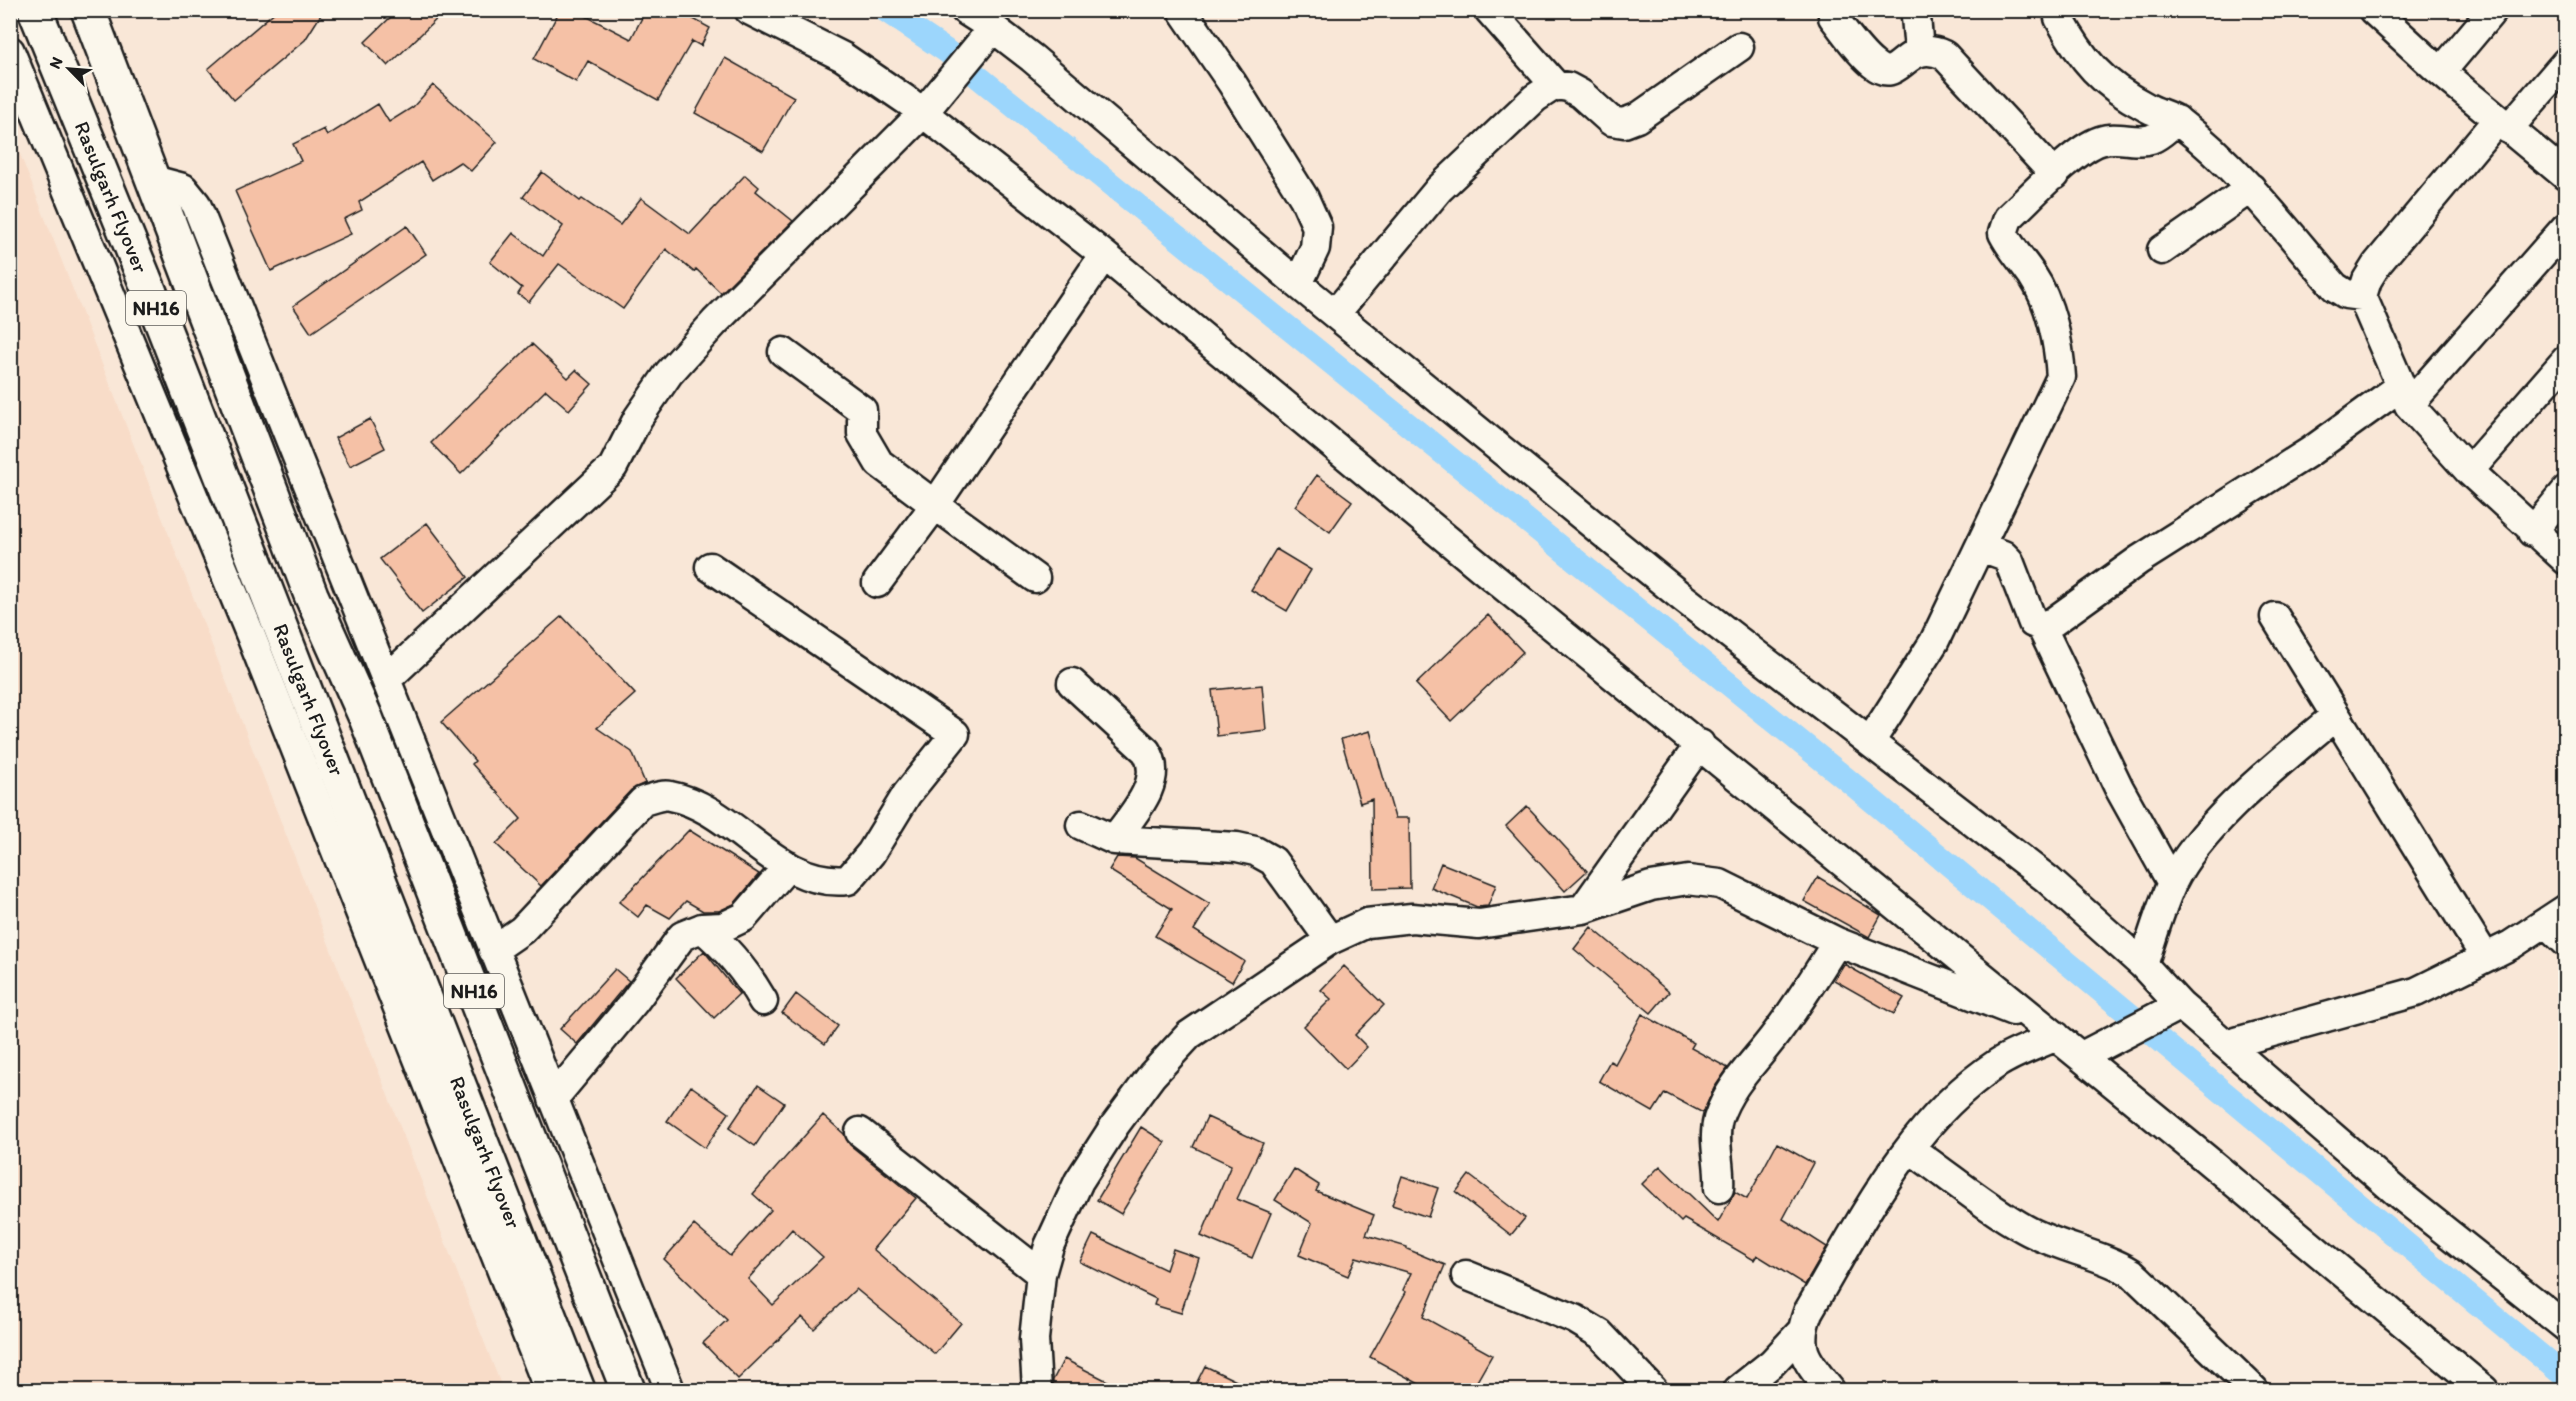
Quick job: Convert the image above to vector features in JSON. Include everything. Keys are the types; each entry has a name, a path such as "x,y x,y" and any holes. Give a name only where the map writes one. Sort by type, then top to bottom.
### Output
{"highway":[{"name":"Rasulgarh Flyover","path":"35,10 157,312 578,1390"},
{"name":"NH16","path":"88,10 153,180"},
{"name":"Rasulgarh Flyover","path":"153,180 311,595 366,718 628,1390"}],"street":[{"path":"748,10 843,57 929,106 1104,255 1475,563 2082,1056 2455,1381 2484,1390"},
{"path":"965,10 993,28 1298,284 1683,598 2047,879 2143,965 2174,1008 2229,1044 2400,1195 2565,1327"},
{"path":"1182,10 1232,83 1298,188 1317,227 1315,248 1298,284"},
{"path":"1489,10 1555,85 1568,87 1581,94 1611,121 1624,123 1637,118 1739,47"},
{"path":"1919,10 1916,17 1919,50"},
{"path":"2441,72 2493,10"},
{"path":"2380,13 2441,72 2565,176"},
{"path":"1833,17 1873,64 1885,71 1897,69 1919,50 1932,50 1944,55 2055,175"},
{"path":"2059,18 2082,59 2103,79 2146,107 2177,120 2251,188 2335,287 2346,294 2362,296"},
{"path":"387,679 614,467 638,418 677,365 715,322 929,106 993,28"},
{"path":"10,51 251,636 549,1390"},
{"path":"2565,62 2502,124 2377,264 2367,280 2362,296 2405,396 2469,471 2532,532 2565,560"},
{"path":"1335,314 1439,189 1535,98 1555,85"},
{"path":"1870,742 1934,642 2061,377 2060,357 2047,308 2032,275 2014,253 2003,233 2008,218 2082,151 2100,141 2123,137 2139,141 2151,139 2177,120"},
{"path":"153,180 183,188 196,204 670,1390"},
{"path":"2162,250 2251,188"},
{"path":"2041,626 2053,622 2139,560 2311,451 2405,396 2565,227"},
{"path":"877,583 935,506 1104,255"},
{"path":"783,352 862,410 862,434 879,463 1035,578"},
{"path":"2469,471 2565,360"},
{"path":"2532,532 2565,491"},
{"path":"1981,547 2003,555 2009,561 2028,613 2033,622 2041,626 2119,788 2172,883"},
{"path":"493,950 522,930 643,801 668,795 702,807 804,875 828,882 848,880 871,853 908,794 955,734 710,567"},
{"path":"2275,617 2484,957"},
{"path":"1072,683 1146,751 1153,762 1152,780 1143,800 1113,840"},
{"path":"2143,965 2172,883 2194,849 2255,784 2335,716"},
{"path":"1583,909 1700,744"},
{"path":"1080,825 1113,840 1237,847 1255,851 1273,861 1330,940"},
{"path":"553,1099 634,1002 682,936 702,927 723,927 744,917 788,866"},
{"path":"1037,1390 1034,1339 1041,1274 1049,1246 1079,1181 1115,1125 1152,1075 1189,1035 1330,940 1367,923 1412,918 1479,924 1583,909 1651,886 1688,880 1720,884 1837,942 2046,1028"},
{"path":"2229,1044 2416,992 2484,957 2559,925"},
{"path":"702,927 733,954 748,973 763,1001"},
{"path":"1719,1188 1720,1171 1715,1134 1730,1093 1786,1020 1837,942"},
{"path":"2082,1056 2174,1008"},
{"path":"1738,1390 1772,1363 1800,1333 1808,1312 1884,1183 1910,1149 1962,1091 2046,1028"},
{"path":"860,1132 1041,1274"},
{"path":"1910,1149 2023,1228 2060,1246 2117,1264 2132,1273 2254,1390"},
{"path":"1466,1275 1575,1319 1600,1334 1653,1390"},
{"path":"1800,1333 1804,1353 1830,1390"}],"shaded area":[{"path":"11,131 503,1390 11,1390"}],"building":[{"path":"277,10 324,10 305,40 234,100 208,69"},
{"path":"398,10 446,10 388,66 365,42"},
{"path":"560,10 574,10 631,39 646,10 677,10 710,28 701,46 692,41 658,100 588,61 576,82 534,59"},
{"path":"725,58 794,97 763,151 695,113"},
{"path":"433,85 497,142 471,171 460,162 432,180 421,162 359,202 362,210 344,219 351,234 271,271 235,191 301,161 293,144 324,129 327,136 378,104 389,122 413,107"},
{"path":"542,172 580,201 582,199 620,225 641,198 690,234 745,175 759,187 756,191 793,221 721,293 696,269 694,272 666,249 623,309 559,264 529,302 518,294 522,288 490,262 513,233 543,256 563,226 523,197"},
{"path":"407,226 426,254 311,333 293,306"},
{"path":"532,344 568,378 576,370 592,384 569,410 546,390 461,474 431,443"},
{"path":"370,419 385,448 350,466 335,438"},
{"path":"1317,475 1352,501 1330,532 1295,506"},
{"path":"427,523 468,577 422,613 380,559"},
{"path":"1276,549 1311,570 1287,611 1251,590"},
{"path":"1488,615 1523,652 1451,721 1416,684"},
{"path":"562,616 635,694 597,728 632,752 645,783 631,790 541,886 496,844 521,819 472,764 475,761 441,722"},
{"path":"1262,685 1266,730 1217,736 1212,690"},
{"path":"1370,731 1395,818 1409,818 1410,888 1373,889 1372,799 1360,803 1341,739"},
{"path":"1527,806 1587,871 1565,891 1506,826"},
{"path":"689,830 759,874 734,904 719,911 703,911 686,901 670,918 647,905 638,917 619,902"},
{"path":"1117,857 1135,858 1210,904 1194,930 1244,961 1232,982 1155,936 1172,909 1109,870"},
{"path":"1441,863 1496,885 1488,906 1477,907 1431,888"},
{"path":"1818,877 1881,915 1869,937 1804,901"},
{"path":"1591,927 1669,992 1651,1013 1574,949"},
{"path":"704,951 739,994 714,1018 676,978"},
{"path":"1844,964 1904,998 1894,1014 1834,980"},
{"path":"1344,966 1384,1005 1355,1035 1367,1047 1346,1069 1304,1026 1331,999 1321,990"},
{"path":"615,969 629,981 577,1044 560,1029"},
{"path":"796,994 838,1026 825,1044 782,1013"},
{"path":"1642,1014 1694,1043 1691,1048 1728,1068 1714,1088 1703,1113 1665,1093 1653,1112 1599,1081 1610,1061 1615,1064"},
{"path":"758,1085 784,1103 755,1146 729,1128"},
{"path":"691,1086 729,1113 705,1148 667,1121"},
{"path":"823,1115 844,1134 850,1145 916,1198 873,1249 961,1323 935,1354 856,1289 814,1329 802,1317 738,1379 703,1343 727,1320 664,1259 694,1225 730,1256 771,1210 753,1194","holes":["792,1229 823,1257 773,1305 748,1279"]},
{"path":"1207,1117 1263,1143 1237,1199 1271,1213 1252,1258 1201,1236 1231,1165 1193,1147"},
{"path":"1141,1127 1165,1142 1121,1214 1097,1200"},
{"path":"1777,1143 1813,1163 1783,1219 1827,1247 1805,1285 1757,1255 1754,1260 1684,1219 1681,1222 1642,1184 1660,1166 1718,1222 1735,1192 1747,1199"},
{"path":"1294,1169 1319,1185 1316,1191 1374,1215 1366,1235 1407,1247 1407,1249 1445,1265 1423,1317 1492,1355 1472,1390 1430,1390 1370,1357 1406,1292 1403,1290 1411,1273 1356,1257 1348,1276 1299,1255 1312,1223 1275,1200"},
{"path":"1469,1175 1525,1218 1511,1235 1456,1192"},
{"path":"1402,1176 1438,1188 1428,1217 1392,1205"},
{"path":"1093,1235 1166,1270 1173,1249 1199,1258 1181,1313 1154,1305 1156,1299 1080,1262"},
{"path":"1064,1359 1125,1390 1053,1390 1053,1380"},
{"path":"1205,1366 1255,1390 1193,1390"}],"waterway":[{"path":"885,10 945,50 1845,778 2566,1377"}]}
